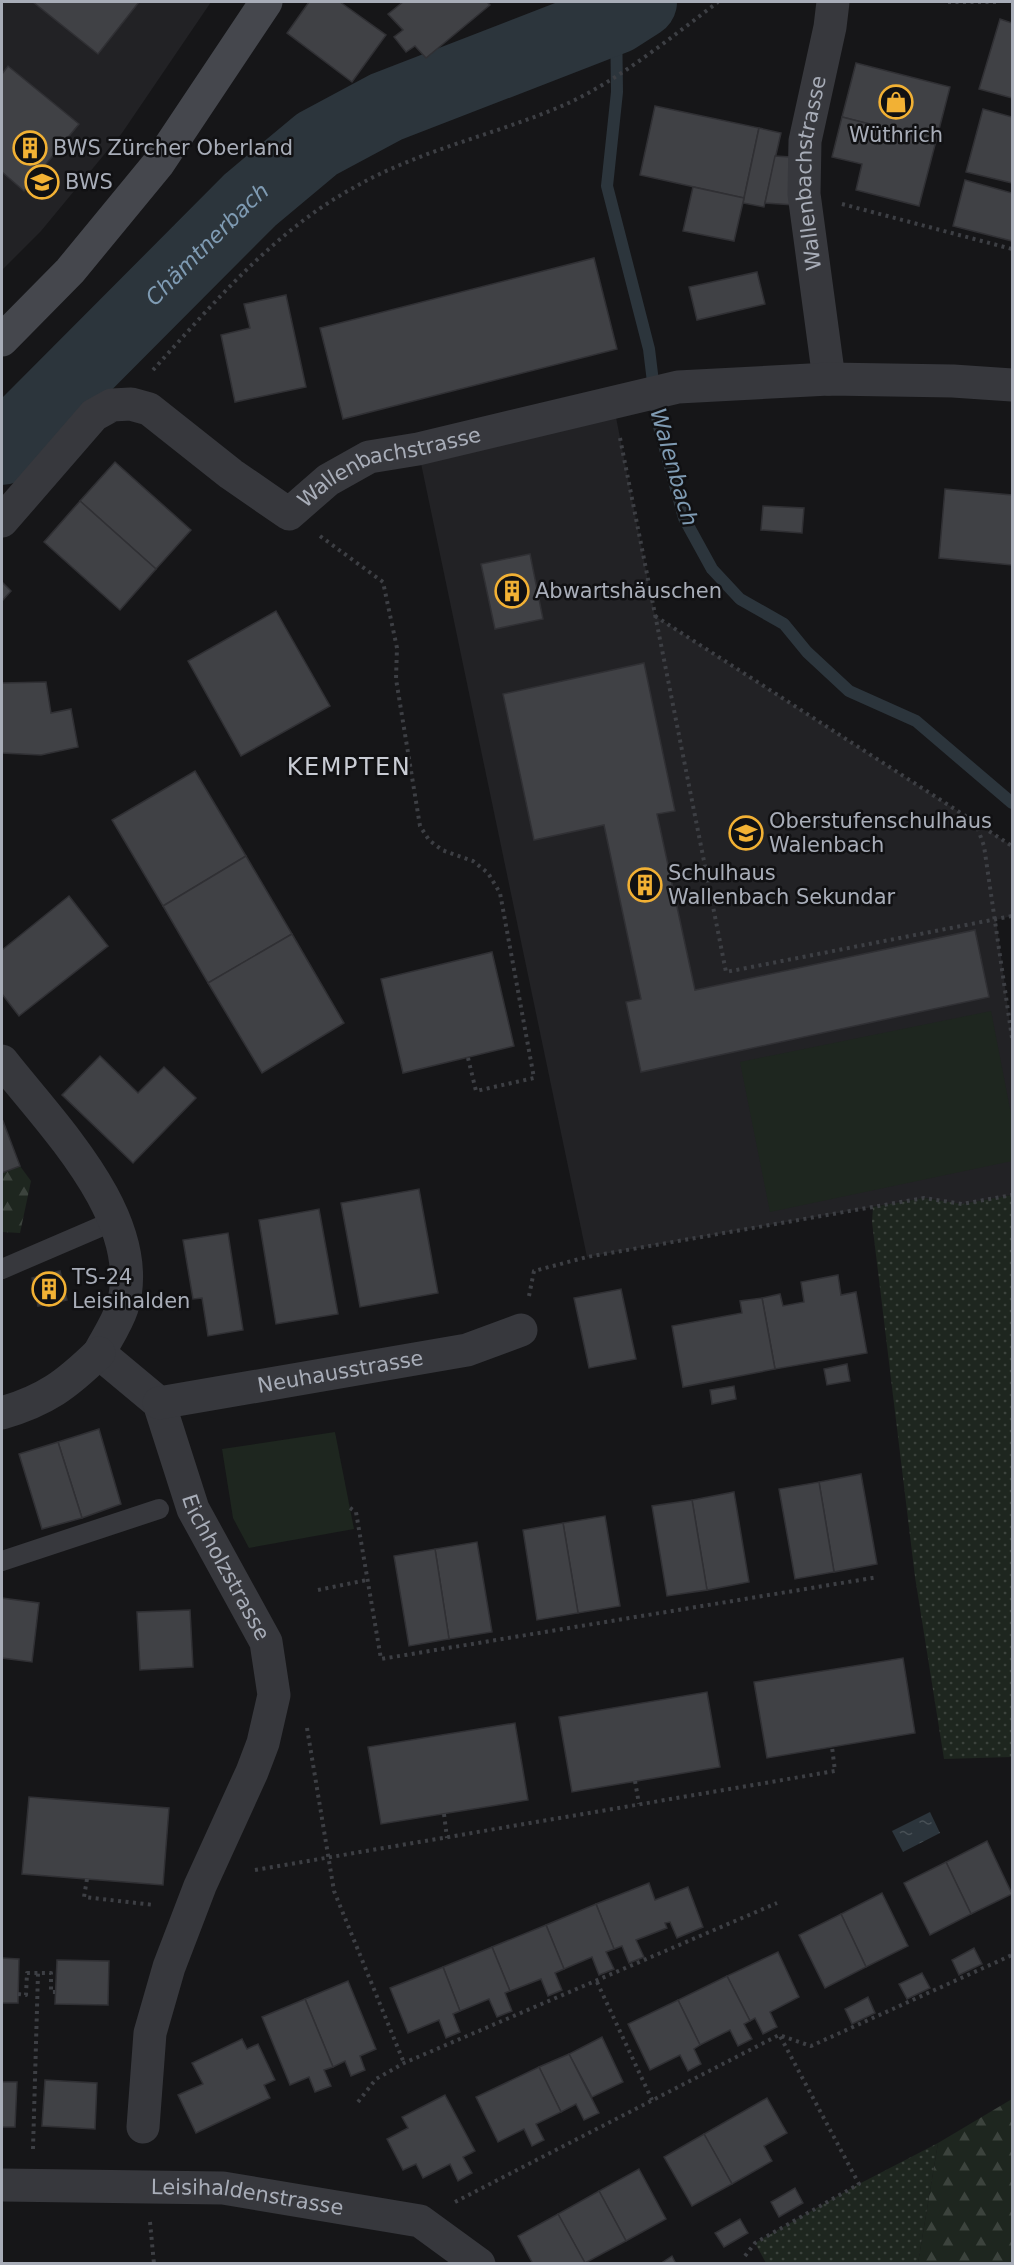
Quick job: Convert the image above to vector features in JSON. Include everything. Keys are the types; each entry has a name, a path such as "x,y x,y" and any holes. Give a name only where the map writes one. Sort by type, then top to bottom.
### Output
{"main road":[{"path":"2,340 70,271 158,164 266,2"}],"street":[{"name":"Wallenbachstrasse","path":"829,379 804,194 805,141 830,27 833,2"},
{"name":"Wallenbachstrasse","path":"131,404 149,409 231,474 289,514 328,480 369,457 418,449 678,387 829,379 953,381 1012,385"},
{"path":"2,521 94,416 112,405 131,404"},
{"path":"2,1061 101,1188 116,1220 123,1249 126,1278 122,1307 99,1353 68,1384 25,1407 2,1413"},
{"name":"Neuhausstrasse","path":"159,1402 467,1350 521,1330"},
{"path":"99,1353 159,1402"},
{"name":"Eichholzstrasse","path":"143,2127 150,2033 169,1967 190,1910 252,1772 263,1743 274,1695 266,1642 193,1509 159,1402"},
{"name":"Leisihaldenstrasse","path":"2,2185 223,2188 420,2221 479,2264"}],"lane":[{"path":"2,1269 116,1220"},
{"path":"2,1561 159,1509"}],"path":[{"path":"131,404 143,381 233,284 276,242 352,188 398,165 565,105 599,86 718,2"},
{"path":"948,2 997,2"},
{"path":"804,194 1012,249"},
{"path":"613,402 726,972 1012,916"},
{"path":"289,514 383,582 397,648 396,679 420,826 429,840 442,850 473,861 488,873 500,893 534,1078 476,1091 468,1058"},
{"path":"655,615 1012,846"},
{"path":"975,821 984,846 1012,1038"},
{"path":"521,1330 534,1271 587,1257 924,1198 962,1204 1012,1195"},
{"path":"350,1508 356,1512 381,1659 878,1577"},
{"path":"318,1590 367,1580"},
{"path":"306,1725 334,1891 404,2062"},
{"path":"255,1870 835,1771 832,1747"},
{"path":"635,1781 639,1804"},
{"path":"444,1814 447,1838"},
{"path":"87,1879 84,1897 190,1910"},
{"path":"358,2102 376,2079 404,2062 597,1982 777,1903"},
{"path":"420,2221 779,2035 812,2046 1012,1955"},
{"path":"18,1994 26,1995 27,1973 51,1973 51,1992 56,1992"},
{"path":"32,2143 38,1973"},
{"path":"597,1982 652,2100"},
{"path":"745,2256 755,2243 859,2184 779,2035"}],"shaded area":[{"name":"BWS","path":"2,2 211,2 122,133 41,231 2,270"},
{"name":"Oberstufenschulhaus Walenbach","path":"613,402 655,616 1012,846 1012,916 996,920 1012,1038 1012,1195 962,1204 924,1198 587,1257 418,449"}],"green space":[{"path":"991,1011 1012,1119 1012,1161 770,1212 740,1062"},
{"path":"20,1166 31,1181 20,1233 2,1232 2,1173"},
{"path":"1012,1195 1012,1757 944,1759 915,1577 872,1222 873,1207 924,1198 962,1204"},
{"path":"335,1432 354,1529 249,1548 233,1518 222,1449"},
{"path":"1012,2099 1012,2263 918,2263 938,2143"},
{"path":"938,2143 918,2263 766,2263 755,2243 859,2184"}],"water":[{"path":"930,1812 940,1833 903,1852 892,1831"}],"building":[{"path":"33,2 139,2 98,54"},
{"path":"309,2 340,2 386,35 352,82 287,33"},
{"path":"403,2 487,2 490,5 426,58 415,46 406,52 394,37 403,30 388,14"},
{"path":"1000,19 1012,23 1012,98 979,89"},
{"name":"Wüthrich","path":"856,63 950,87 936,141 842,117"},
{"name":"BWS Zürcher Oberland","path":"8,66 79,124 24,191 2,172 2,74"},
{"path":"655,106 759,128 744,198 640,175"},
{"path":"983,109 1012,117 1012,183 966,172"},
{"path":"842,117 936,141 919,206 856,190 862,164 832,157"},
{"path":"759,128 781,133 764,207 743,203"},
{"path":"775,156 791,157 794,205 765,203"},
{"path":"965,180 1012,193 1012,241 953,226"},
{"path":"693,187 744,198 734,241 683,231"},
{"path":"594,258 617,349 343,419 320,328"},
{"path":"757,272 765,304 697,320 689,287"},
{"path":"286,295 306,387 235,402 221,335 250,328 244,304"},
{"path":"115,462 191,530 156,569 80,501"},
{"path":"945,489 1012,495 1012,565 939,558"},
{"path":"80,501 156,569 120,610 44,542"},
{"path":"763,506 804,508 802,533 761,530"},
{"name":"Abwartshäuschen","path":"530,554 543,619 495,629 481,564"},
{"path":"2,582 11,591 2,601"},
{"path":"276,611 330,706 241,756 188,661"},
{"name":"Schulhaus Wallenbach Sekundar","path":"644,663 675,811 657,814 695,990 975,930 989,997 641,1072 626,1002 641,999 604,825 534,840 503,694"},
{"path":"46,682 51,713 71,709 78,747 41,755 2,753 2,683"},
{"path":"195,771 246,856 163,906 112,820"},
{"path":"246,856 292,934 208,983 163,906"},
{"path":"69,896 108,946 19,1016 2,994 2,950"},
{"path":"292,934 344,1023 262,1073 208,983"},
{"path":"492,952 514,1046 403,1073 381,979"},
{"path":"100,1056 138,1093 164,1067 196,1098 133,1163 62,1095"},
{"path":"2,1122 20,1166 2,1173"},
{"path":"419,1189 438,1293 360,1307 341,1203"},
{"path":"319,1209 338,1314 276,1324 259,1220"},
{"path":"228,1233 243,1330 208,1336 202,1298 193,1299 183,1240"},
{"name":"TS-24 Leisihalden","path":"60,1271 67,1300 38,1306 32,1278"},
{"path":"838,1275 841,1295 856,1292 867,1353 775,1369 762,1298 780,1294 783,1306 804,1302 801,1282"},
{"path":"621,1289 636,1359 589,1368 574,1298"},
{"path":"762,1298 775,1369 683,1387 672,1326 742,1313 740,1301"},
{"path":"847,1364 850,1381 827,1385 824,1369"},
{"path":"734,1386 736,1399 712,1404 710,1390"},
{"path":"99,1429 121,1504 82,1518 58,1442"},
{"path":"58,1442 82,1518 42,1529 19,1454"},
{"path":"861,1474 877,1564 834,1572 819,1482"},
{"path":"819,1482 834,1572 795,1579 779,1489"},
{"path":"734,1492 749,1582 707,1590 692,1500"},
{"path":"692,1500 707,1590 667,1596 652,1506"},
{"path":"605,1516 620,1606 578,1613 563,1523"},
{"path":"563,1523 578,1613 537,1620 523,1530"},
{"path":"477,1542 492,1632 449,1639 435,1549"},
{"path":"435,1549 449,1639 409,1646 394,1556"},
{"path":"2,1598 39,1603 32,1662 2,1658"},
{"path":"190,1610 193,1667 140,1670 137,1612"},
{"path":"903,1658 915,1733 767,1758 754,1682"},
{"path":"707,1692 720,1767 572,1792 559,1717"},
{"path":"515,1723 528,1800 381,1824 368,1747"},
{"path":"29,1797 169,1808 163,1885 22,1874"},
{"path":"987,1841 1012,1894 971,1914 946,1862"},
{"path":"946,1862 971,1914 930,1935 904,1883"},
{"path":"649,1883 655,1900 688,1887 703,1927 677,1938 670,1922 665,1923 667,1928 636,1940 644,1957 629,1963 622,1946 614,1949 596,1904"},
{"path":"882,1893 908,1946 866,1967 841,1914"},
{"path":"596,1904 614,1949 606,1952 614,1969 599,1975 592,1957 564,1969 546,1925"},
{"path":"841,1914 866,1967 825,1988 799,1935"},
{"path":"546,1925 564,1969 555,1973 562,1990 548,1996 541,1979 510,1991 492,1947"},
{"path":"492,1947 510,1991 505,1993 512,2011 497,2017 489,1999 460,2011 443,1967"},
{"path":"974,1948 982,1964 959,1975 952,1960"},
{"path":"778,1952 799,1997 770,2012 777,2027 763,2034 755,2018 750,2021 727,1976"},
{"path":"2,1958 19,1959 18,2003 2,2003"},
{"path":"57,1960 109,1961 108,2005 55,2004"},
{"path":"443,1967 460,2011 453,2014 460,2032 446,2038 439,2020 408,2033 390,1988"},
{"path":"922,1973 930,1988 907,1999 899,1984"},
{"path":"727,1976 750,2021 744,2024 752,2039 738,2046 730,2030 700,2045 678,2000"},
{"path":"348,1981 376,2049 360,2056 365,2070 351,2076 345,2061 333,2067 305,1999"},
{"path":"868,1997 875,2013 852,2024 845,2009"},
{"path":"305,1999 333,2067 324,2070 331,2086 315,2092 309,2077 290,2085 262,2017"},
{"path":"678,2000 700,2045 694,2049 701,2064 688,2071 680,2055 650,2070 628,2024"},
{"path":"602,2037 623,2082 592,2097 569,2054"},
{"path":"242,2039 247,2049 258,2044 275,2080 264,2085 270,2098 196,2133 178,2095 203,2084 192,2063"},
{"path":"569,2054 599,2113 584,2120 576,2104 561,2112 539,2067"},
{"path":"539,2067 561,2112 536,2124 544,2140 532,2146 524,2129 498,2142 476,2097"},
{"path":"45,2080 97,2083 95,2129 42,2126"},
{"path":"2,2082 17,2082 15,2127 2,2127"},
{"path":"445,2095 475,2151 463,2157 472,2173 458,2181 450,2164 423,2178 416,2164 403,2170 387,2139 408,2128 402,2117"},
{"path":"767,2098 787,2133 764,2146 772,2161 732,2184 704,2134"},
{"path":"704,2134 732,2184 692,2206 664,2157"},
{"path":"639,2169 666,2219 626,2241 599,2191"},
{"path":"795,2188 803,2203 779,2217 771,2202"},
{"path":"599,2191 626,2241 585,2263 558,2214"},
{"path":"558,2214 585,2264 533,2264 518,2236"},
{"path":"740,2219 748,2233 724,2247 715,2233"},
{"path":"672,2256 676,2264 660,2264"}],"waterway":[{"name":"Chämtnerbach","path":"2,449 250,200 317,144 386,107 616,18 641,2"},
{"name":"Walenbach","path":"616,18 617,92 607,186 649,349 658,423 684,518 712,569 740,599 784,624 807,652 849,691 916,721 1012,803"}],"place":[{"name":"Wüthrich","path":"896,102"},
{"name":"BWS Zürcher Oberland","path":"30,148"},
{"name":"BWS","path":"42,182"},
{"name":"Abwartshäuschen","path":"512,591"},
{"name":"Oberstufenschulhaus Walenbach","path":"746,833"},
{"name":"Schulhaus Wallenbach Sekundar","path":"645,885"},
{"name":"TS-24 Leisihalden","path":"49,1289"}],"district":[{"name":"KEMPTEN","path":"349,767"}]}
